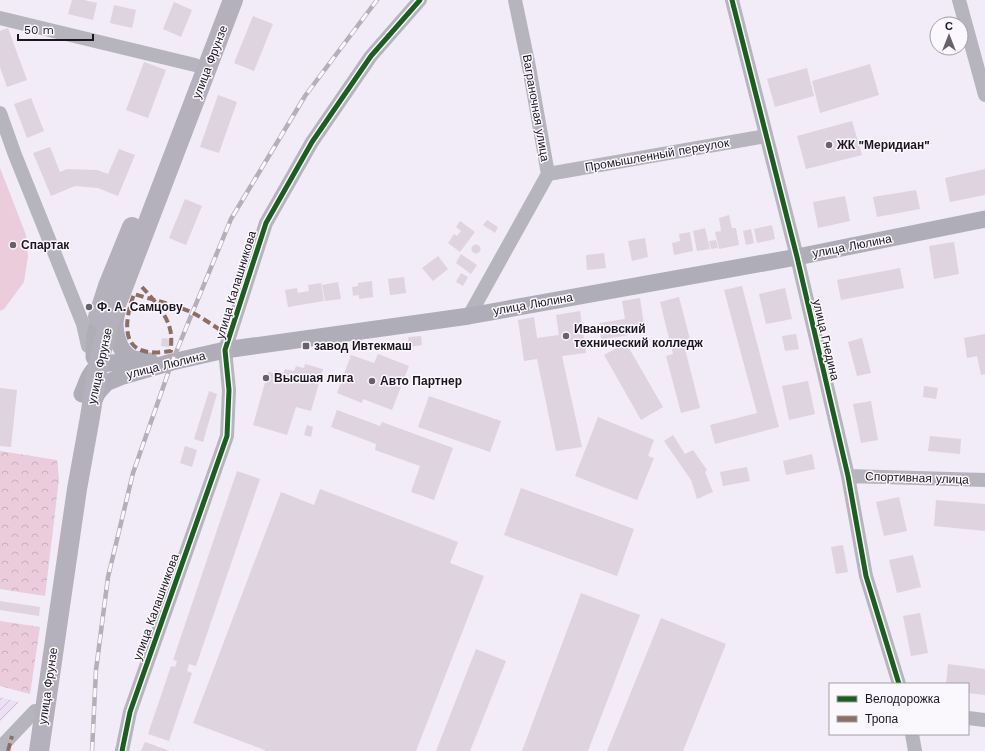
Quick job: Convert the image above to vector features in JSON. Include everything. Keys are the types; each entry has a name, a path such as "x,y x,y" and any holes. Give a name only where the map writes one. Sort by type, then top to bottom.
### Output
{"highway":[{"name":"улица Фрунзе","path":"201,67 220,0"},
{"name":"улица Фрунзе","path":"29,751 40,712 77,489 87,399 88,346 115,288 201,67 233,0"},
{"name":"улица Фрунзе","path":"87,399 114,310 115,288"},
{"name":"улица Фрунзе","path":"39,751 40,712"}],"main road":[{"name":"улица Люлина","path":"87,399 98,392 106,383 116,378 172,362 226,350 469,316 797,257 985,219"},
{"path":"115,288 115,324 117,336 122,348 128,355 135,359 147,361"},
{"path":"116,378 105,374 98,366 110,363 147,361 172,362"}],"street":[{"name":"улица Калашникова","path":"122,751 130,712 228,436 229,390 226,350 266,223 312,142 371,56 420,0"},
{"name":"Ваграночная улица","path":"469,316 548,174 529,67 515,0"},
{"name":"улица Гнедина","path":"732,0 797,257 848,476 866,576 899,683"},
{"path":"959,0 985,95"},
{"path":"0,18 201,67"},
{"path":"0,113 15,155 83,324 88,346"},
{"name":"Промышленный переулок","path":"548,174 766,136"},
{"name":"Спортивная улица","path":"848,476 985,480"},
{"path":"0,748 40,712"},
{"path":"969,718 985,720"},
{"path":"912,735 916,751"}],"shaded area":[{"path":"0,697 19,702 0,722"}],"green space":[{"name":"Спартак","path":"0,168 26,235 28,256 24,282 4,309 0,311"},
{"path":"0,451 57,460 59,479 45,596 0,589"},
{"path":"0,621 40,627 30,694 0,686"}],"building":[{"path":"72,0 84,0 97,3 93,20 68,14"},
{"path":"174,2 192,10 181,37 163,29"},
{"path":"114,5 136,10 132,28 110,23"},
{"path":"253,16 273,24 254,71 234,63"},
{"path":"8,28 27,80 7,87 0,67 0,31"},
{"path":"144,62 166,70 148,118 126,110"},
{"path":"870,64 879,95 820,113 812,81"},
{"path":"807,68 814,96 775,107 767,79"},
{"path":"218,95 237,102 219,153 200,147"},
{"path":"31,98 44,131 27,138 14,104"},
{"name":"ЖК \"Меридиан\"","path":"852,121 862,155 806,169 797,136"},
{"path":"50,147 60,172 67,169 97,170 108,174 119,149 135,155 118,196 98,188 75,186 51,196 33,153"},
{"path":"985,169 985,195 950,202 945,178"},
{"path":"916,190 920,209 877,217 873,197"},
{"path":"845,196 850,221 818,228 813,202"},
{"path":"185,199 202,206 186,245 169,238"},
{"path":"729,215 732,228 736,228 739,245 719,249 715,232 721,231 719,218"},
{"path":"487,220 498,227 495,233 483,225"},
{"path":"460,221 475,232 460,252 448,243 454,234 457,236 461,231 456,227"},
{"path":"772,225 775,239 757,243 754,229"},
{"path":"705,228 710,249 697,251 693,231"},
{"path":"751,229 754,243 746,245 743,231"},
{"path":"690,232 693,251 674,255 672,243 680,241 679,234"},
{"path":"645,238 648,257 632,261 628,241"},
{"path":"716,240 718,248 711,249 709,241"},
{"path":"954,242 959,274 934,279 929,246"},
{"path":"474,245 478,245 480,249 478,253 474,253 472,251 472,247"},
{"path":"604,253 606,268 587,270 586,255"},
{"path":"461,254 477,265 471,274 456,263"},
{"path":"438,256 448,269 433,281 422,268"},
{"path":"900,268 904,288 841,300 837,280"},
{"path":"461,273 468,277 463,286 456,282"},
{"path":"404,277 406,293 390,295 388,279"},
{"path":"372,281 373,297 359,299 359,295 353,296 352,287 358,286 358,283"},
{"path":"338,282 341,299 325,301 322,285"},
{"path":"321,283 324,301 288,307 285,290 297,288 298,293 309,291 308,285"},
{"path":"742,286 779,427 715,444 710,425 757,413 724,290"},
{"path":"785,288 792,319 766,324 759,294"},
{"path":"679,297 692,347 685,349 700,408 681,413 666,356 673,354 660,302"},
{"path":"640,298 645,332 601,340 599,323 625,319 622,301"},
{"path":"580,311 586,353 562,356 582,447 556,451 537,359 524,361 518,320 534,317 537,338 559,335 556,315"},
{"path":"796,334 799,349 785,351 782,336"},
{"path":"985,334 985,374 981,375 977,356 967,358 964,338"},
{"path":"421,336 422,345 409,347 408,337"},
{"path":"162,338 171,339 169,347 161,346"},
{"path":"862,338 871,373 857,376 848,342"},
{"path":"626,343 663,407 641,420 604,355"},
{"name":"Авто Партнер","path":"378,354 409,366 392,410 363,399 362,403 337,393 351,355 374,363"},
{"path":"305,364 323,369 311,411 296,407 287,435 253,425 268,372 274,373 275,370 284,373 285,369 294,371 296,366 304,368"},
{"path":"808,381 815,414 789,420 782,386"},
{"path":"924,386 938,388 936,399 923,397"},
{"path":"0,388 17,390 11,447 0,446"},
{"path":"209,391 217,394 203,442 194,439"},
{"path":"429,396 501,421 490,452 418,427"},
{"path":"871,401 878,440 861,443 853,404"},
{"path":"337,410 380,426 382,422 453,448 434,500 411,492 420,466 375,450 376,444 331,427"},
{"path":"598,417 654,440 648,456 654,458 637,500 575,476"},
{"path":"307,425 313,427 311,437 304,435"},
{"path":"673,435 685,454 693,450 707,470 705,472 713,492 697,499 691,480 664,441"},
{"path":"930,436 961,439 960,454 928,451"},
{"path":"185,446 197,450 192,467 180,463"},
{"path":"812,454 815,469 786,475 783,461"},
{"path":"747,467 750,481 723,486 720,472"},
{"path":"237,471 260,479 196,666 189,664 187,671 192,673 169,741 148,734 171,666 175,667 177,661 173,660"},
{"path":"521,488 634,529 617,576 504,535"},
{"path":"320,489 458,542 450,563 484,576 416,751 267,751 193,723 281,492 314,505"},
{"path":"899,497 907,531 884,536 876,502"},
{"path":"936,500 985,504 985,531 934,526"},
{"path":"843,545 848,572 836,574 831,547"},
{"path":"913,555 921,587 897,593 889,560"},
{"path":"581,593 640,615 588,751 522,751"},
{"path":"0,601 40,607 39,616 0,610"},
{"path":"920,613 928,653 911,656 903,616"},
{"path":"661,618 726,644 683,751 607,751"},
{"path":"476,649 506,661 470,751 436,751"},
{"path":"948,664 985,669 985,695 969,693 969,683 946,683"},
{"path":"145,742 170,751 141,751"}],"railway":[{"path":"92,751 96,670 108,577 133,473 172,362 231,219 305,96 377,0"}],"marked path":[{"path":"142,287 150,296 155,301 159,306 168,323 171,334 171,351 149,352 139,349 133,344 127,329 127,320 134,294 148,298 156,300 170,304 184,309 204,319 225,333"},
{"path":"8,751 12,736"}],"cycle path":[{"path":"122,751 130,712 227,436 229,390 225,350 266,223 312,142 371,56 420,0"},
{"path":"732,0 797,257 848,476 866,576 899,683"}],"place":[{"name":"ЖК \"Меридиан\"","path":"829,145"},
{"name":"Спартак","path":"13,245"},
{"name":"Ф. А. Самцову","path":"89,307"},
{"name":"Ивановский технический колледж","path":"566,336"},
{"name":"завод Ивтекмаш","path":"306,346"},
{"name":"Высшая лига","path":"266,378"},
{"name":"Авто Партнер","path":"372,381"}]}
